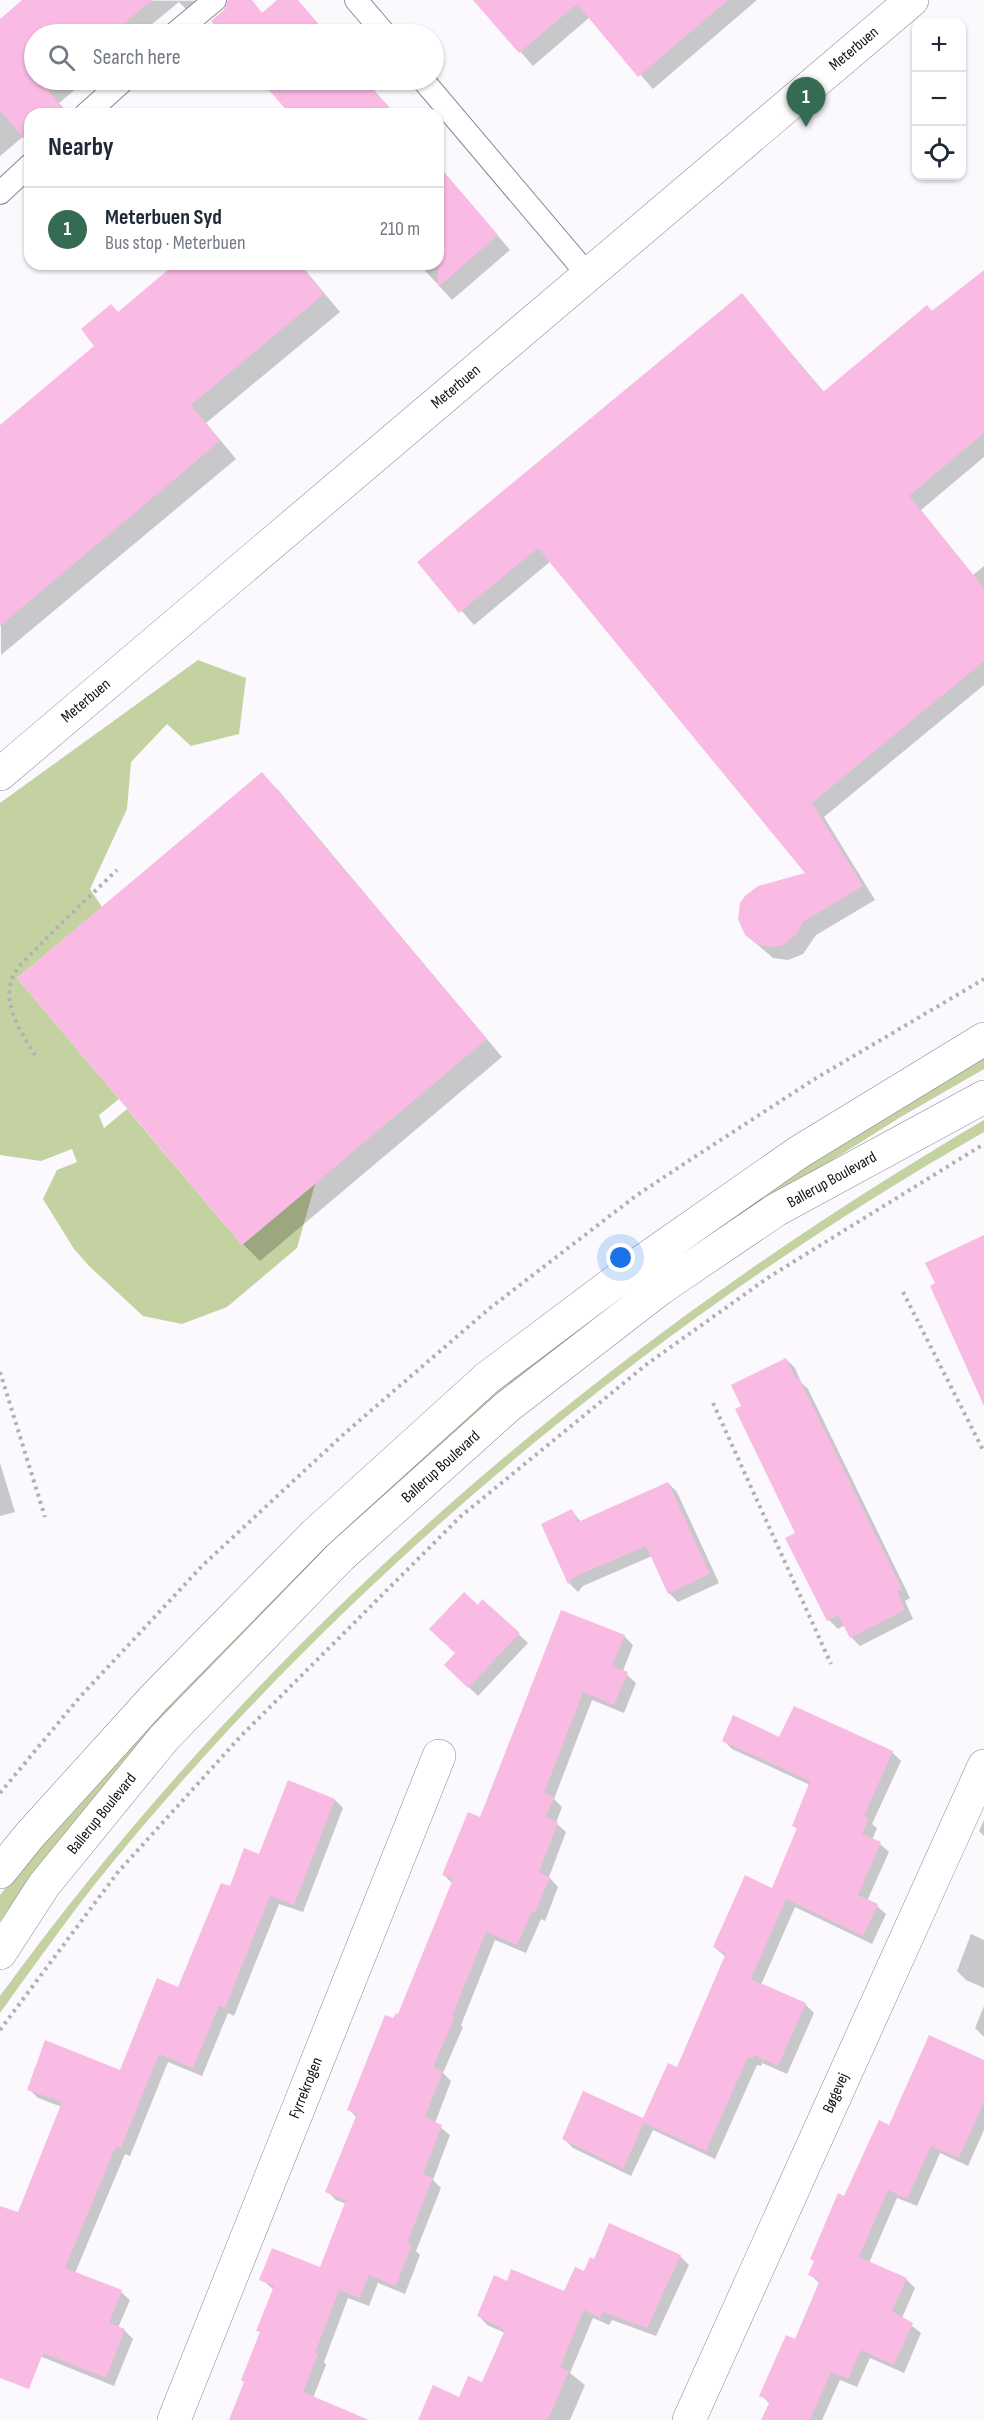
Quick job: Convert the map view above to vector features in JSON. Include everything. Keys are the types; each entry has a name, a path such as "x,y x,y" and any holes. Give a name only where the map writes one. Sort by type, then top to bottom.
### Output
{"street":[{"name":"Meterbuen","path":"0,774 912,0"},
{"path":"0,1872 29,1836 154,1698 315,1534 487,1378 640,1263 790,1159 984,1039"},
{"name":"Ballerup Boulevard","path":"0,1953 44,1885 164,1738 341,1556 507,1407 661,1288 776,1210 984,1097"},
{"name":"Fyrrekrogen","path":"174,2420 439,1756"},
{"name":"Bøgevej","path":"689,2420 984,1766"}],"lane":[{"path":"186,24 215,0"},
{"path":"356,0 376,24"},
{"path":"93,108 113,90"},
{"path":"431,90 588,276"},
{"path":"0,193 24,171"}],"path":[{"path":"35,1055 16,1024 10,991 12,979 21,965 117,870"},
{"path":"0,2030 133,1855 240,1737 461,1516 647,1364 769,1277 984,1143"},
{"path":"903,1292 984,1452"},
{"path":"0,1372 45,1517"},
{"path":"713,1403 831,1664"}],"green space":[{"path":"198,660 246,678 239,734 191,746 167,724 131,762 127,809 90,889 102,907 17,978 119,1099 99,1115 104,1128 127,1109 242,1245 315,1184 297,1248 227,1307 182,1324 143,1316 74,1249 43,1199 57,1170 77,1162 72,1149 41,1161 0,1155 0,803"},
{"path":"984,1054 984,1069 899,1118 804,1178 569,1346 21,1892 0,1921 0,1895 40,1844 149,1718 430,1443 687,1242"},
{"path":"984,1120 984,1132 860,1206 739,1287 620,1374 505,1467 394,1565 288,1667 188,1774 95,1884 0,2013 0,1996 102,1864 211,1739 325,1620 446,1507 573,1401 705,1301 842,1208"}],"building":[{"path":"22,0 152,0 123,24 24,24 24,90 48,90 63,108 24,108 24,139 0,110 0,19"},
{"path":"228,0 252,0 262,13 277,0 298,0 318,24 214,24 211,21 224,10"},
{"path":"473,0 728,0 638,77 577,4 519,53"},
{"path":"269,90 374,90 390,108 285,108"},
{"path":"444,172 498,235 438,287 438,270 444,270"},
{"path":"168,270 304,270 324,294 191,405 220,441 0,626 0,425 94,346 81,329 111,304 118,312"},
{"path":"984,270 984,433 909,496 984,588 984,661 812,803 863,886 803,922 796,935 783,945 774,947 758,945 745,935 738,919 740,903 758,886 805,873 538,548 459,613 417,562 742,293 823,392 927,305 932,311"},
{"path":"262,772 487,1039 242,1245 17,978"},
{"path":"984,1235 984,1406 930,1286 935,1283 925,1263"},
{"path":"786,1358 796,1379 799,1378 902,1589 897,1591 905,1610 850,1638 838,1615 827,1621 785,1538 795,1533 735,1409 741,1406 731,1385"},
{"path":"668,1482 710,1574 668,1594 646,1546 574,1577 568,1584 541,1524 572,1509 578,1522"},
{"path":"464,1592 478,1605 482,1599 520,1633 468,1688 444,1665 455,1653 429,1629"},
{"path":"561,1610 625,1635 612,1666 628,1672 614,1705 583,1692 544,1793 554,1797 546,1817 558,1822 539,1872 550,1877 535,1913 532,1912 517,1945 486,1932 452,2016 455,2017 433,2067 443,2071 425,2117 442,2125 423,2174 433,2178 407,2243 412,2244 396,2286 369,2275 360,2298 339,2290 315,2353 318,2354 303,2392 369,2420 229,2420 244,2382 241,2380 260,2332 256,2331 274,2286 259,2280 272,2248 320,2267 346,2200 325,2192 357,2114 347,2110 385,2015 393,2018 396,2013 398,2014 453,1879 442,1875 468,1812 480,1817"},
{"path":"794,1706 893,1751 864,1816 869,1818 862,1834 881,1842 858,1895 878,1904 863,1936 786,1899 751,1979 806,2003 778,2066 754,2055 752,2059 748,2057 706,2151 644,2123 623,2169 562,2139 583,2091 643,2118 668,2063 677,2067 726,1953 713,1947 745,1875 772,1888 797,1828 792,1826 810,1781 722,1741 733,1715 779,1737"},
{"path":"288,1780 335,1799 294,1905 270,1896 225,2008 219,2006 193,2068 159,2054 121,2148 116,2146 65,2268 122,2290 109,2323 125,2329 106,2378 43,2353 29,2389 0,2378 0,2206 18,2212 62,2102 27,2090 45,2040 120,2070 157,1978 178,1987 221,1883 230,1886 244,1848 259,1854"},
{"path":"929,2035 984,2060 984,2102 959,2158 931,2146 907,2199 888,2190 859,2257 907,2278 892,2311 913,2323 894,2365 861,2350 848,2379 831,2372 810,2420 761,2420 770,2401 759,2396 786,2335 795,2339 820,2280 808,2275 814,2261 810,2259 838,2193 844,2196 879,2120 889,2125"},
{"path":"609,2223 681,2255 647,2328 603,2312 600,2318 584,2310 560,2367 569,2371 548,2420 418,2420 433,2385 459,2397 468,2376 482,2382 505,2330 477,2316 494,2275 507,2281 511,2269 564,2291 575,2267 584,2271 590,2257 594,2259"}],"place":[{"name":"Meterbuen Syd","path":"806,127"}]}
